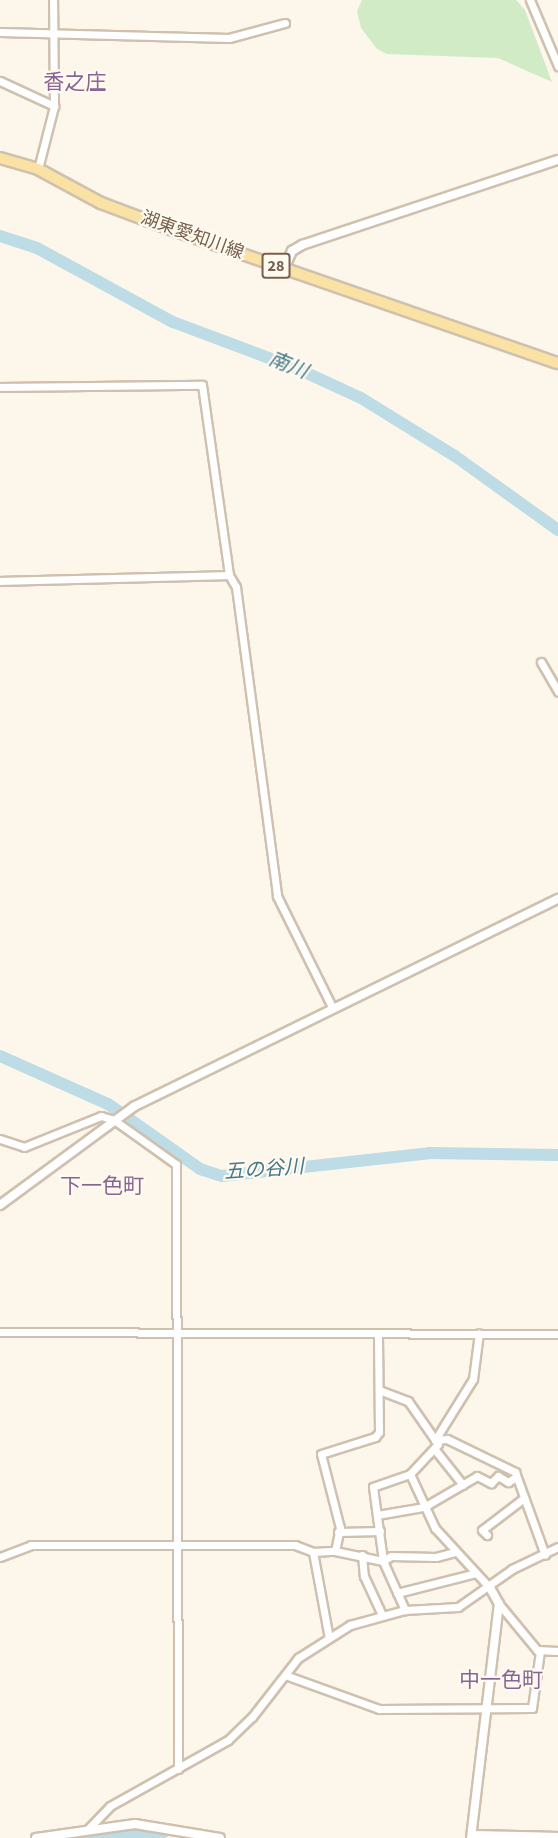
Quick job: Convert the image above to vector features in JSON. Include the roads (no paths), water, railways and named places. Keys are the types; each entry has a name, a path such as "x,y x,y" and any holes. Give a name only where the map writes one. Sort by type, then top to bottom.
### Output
{"main road":[{"name":"湖東愛知川線","path":"0,158 38,169 101,202 284,269 558,363"}],"street":[{"path":"38,169 54,106 53,0"},
{"path":"530,0 558,66"},
{"path":"0,32 229,38 285,23"},
{"path":"0,81 54,106"},
{"path":"284,269 292,251 302,245 558,160"},
{"path":"0,387 202,385 230,575 237,596 277,896 332,1007"},
{"path":"0,581 230,575"},
{"path":"542,662 558,692"},
{"path":"0,1205 135,1106 332,1007 558,899"},
{"path":"0,1140 24,1147 101,1116 114,1120 176,1164 178,1769"},
{"path":"0,1332 558,1334"},
{"path":"435,1440 473,1379 480,1333"},
{"path":"335,1551 338,1532 321,1454 375,1437 379,1432 378,1334"},
{"path":"379,1389 408,1401 438,1444 435,1451 410,1474 373,1487 383,1561 405,1610"},
{"path":"435,1440 447,1439 514,1472 544,1555"},
{"path":"435,1451 463,1485"},
{"path":"285,1675 379,1708 532,1708 540,1652 499,1605 490,1588 455,1552 424,1507 410,1474"},
{"path":"377,1515 424,1507 477,1476 491,1483 498,1476 508,1482 516,1477"},
{"path":"487,1535 482,1530 524,1498"},
{"path":"338,1532 380,1531"},
{"path":"0,1557 31,1545 295,1545 313,1552 335,1551 383,1561 391,1556 436,1557 455,1552"},
{"path":"87,1830 110,1806 228,1740 298,1658 328,1638 350,1625 382,1615 405,1610 459,1607 490,1588 512,1569 558,1547"},
{"path":"313,1552 328,1638"},
{"path":"362,1555 364,1576 382,1615"},
{"path":"397,1593 476,1573"},
{"path":"499,1605 472,1836 558,1836"},
{"path":"540,1652 558,1651"},
{"path":"36,1838 87,1830 151,1825 220,1838"}],"waterway":[{"name":"南川","path":"0,236 37,248 173,322 298,369 361,398 455,456 558,530"},
{"name":"五の谷川","path":"0,1056 108,1104 200,1169 222,1176 429,1153 558,1155"},
{"path":"81,1838 164,1832"}],"district":[{"name":"香之庄","path":"75,82"},
{"name":"下一色町","path":"102,1186"},
{"name":"中一色町","path":"501,1680"}]}
